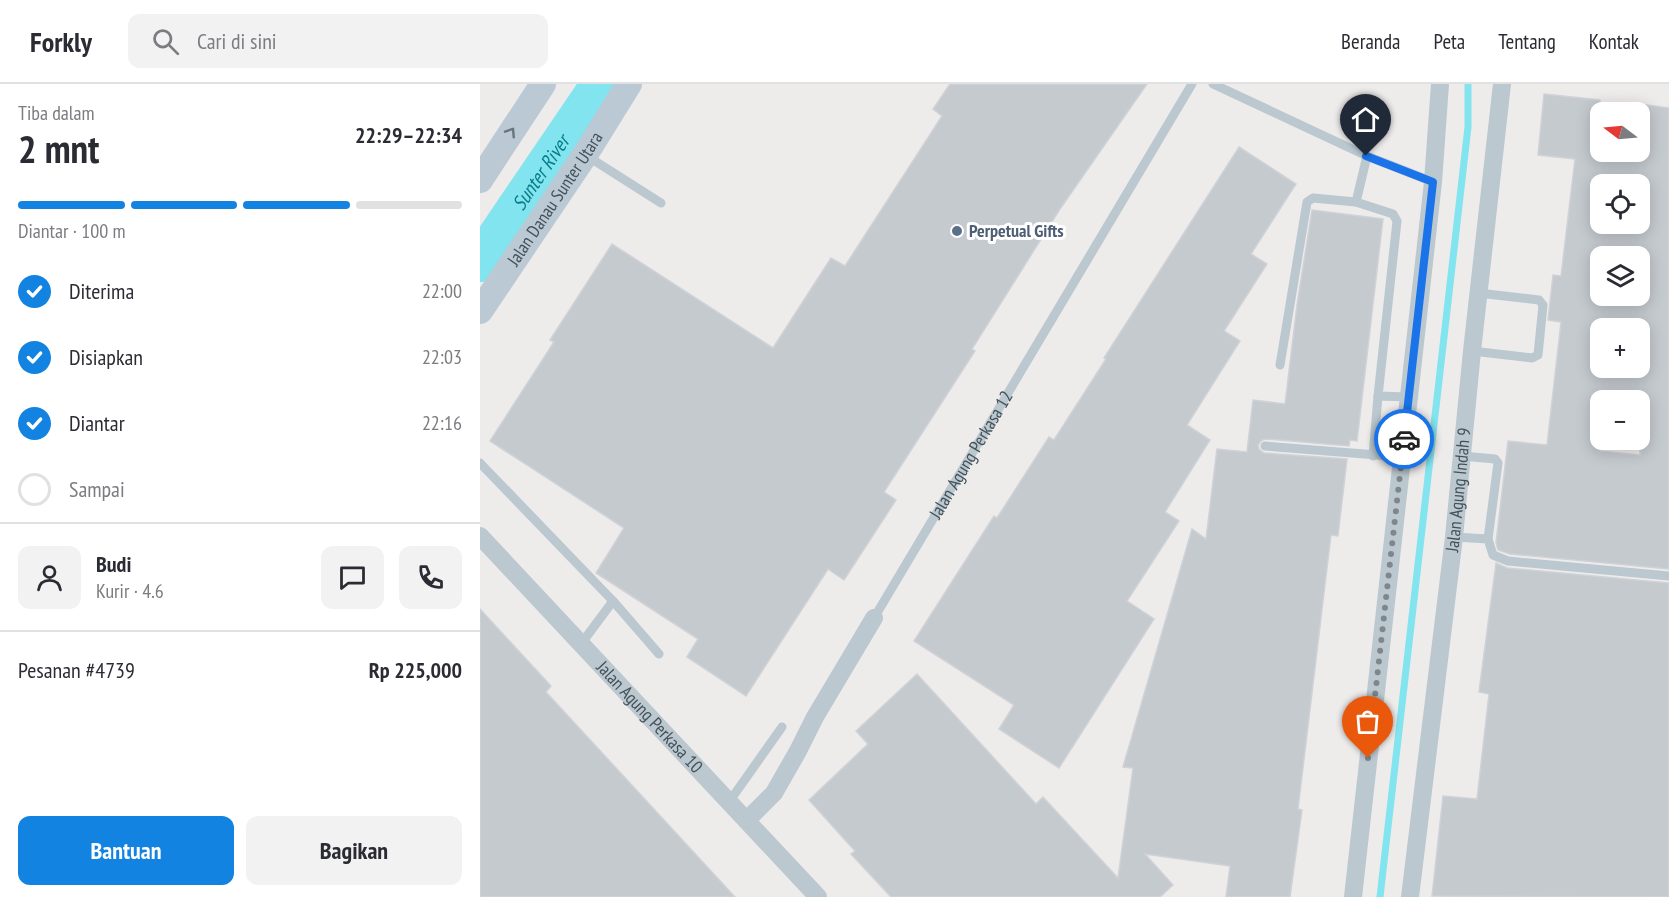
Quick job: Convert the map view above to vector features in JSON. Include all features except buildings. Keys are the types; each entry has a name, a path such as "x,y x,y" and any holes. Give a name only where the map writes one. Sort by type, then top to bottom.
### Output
{"main road":[{"path":"480,180 543,84"},
{"name":"Jalan Danau Sunter Utara","path":"480,312 585,155 629,84"}],"street":[{"path":"1353,897 1433,182 1440,84"},
{"name":"Jalan Agung Indah 9","path":"1410,897 1454,537 1478,293 1502,84"},
{"name":"Jalan Agung Perkasa 10","path":"480,536 818,897"},
{"name":"Jalan Agung Perkasa 12","path":"747,820 774,793 815,717 874,618"}],"lane":[{"name":"Jalan Agung Perkasa 12","path":"874,618 1192,84"},
{"path":"1213,84 1366,156 1433,182"},
{"path":"585,155 661,203"},
{"path":"1356,202 1366,156"},
{"path":"1280,366 1307,202 1313,198 1356,202 1393,214 1397,221 1373,456"},
{"path":"1472,351 1532,358 1538,355 1543,305 1539,300 1478,293"},
{"path":"1378,396 1409,398"},
{"path":"1266,446 1402,458"},
{"path":"1462,456 1495,459 1498,462 1488,539 1493,555 1508,561 1669,576"},
{"path":"480,463 613,601 659,654"},
{"path":"1454,537 1488,539"},
{"path":"581,644 613,601"},
{"path":"729,802 782,727"}],"waterway":[{"name":"Sunter River","path":"480,262 601,84"},
{"path":"1380,897 1468,127 1468,84"}],"way so far":[{"path":"1368,758 1404,439"}],"place":[{"name":"Perpetual Gifts","path":"957,231"}],"route":[{"path":"1366,156 1433,182 1404,439"}]}
